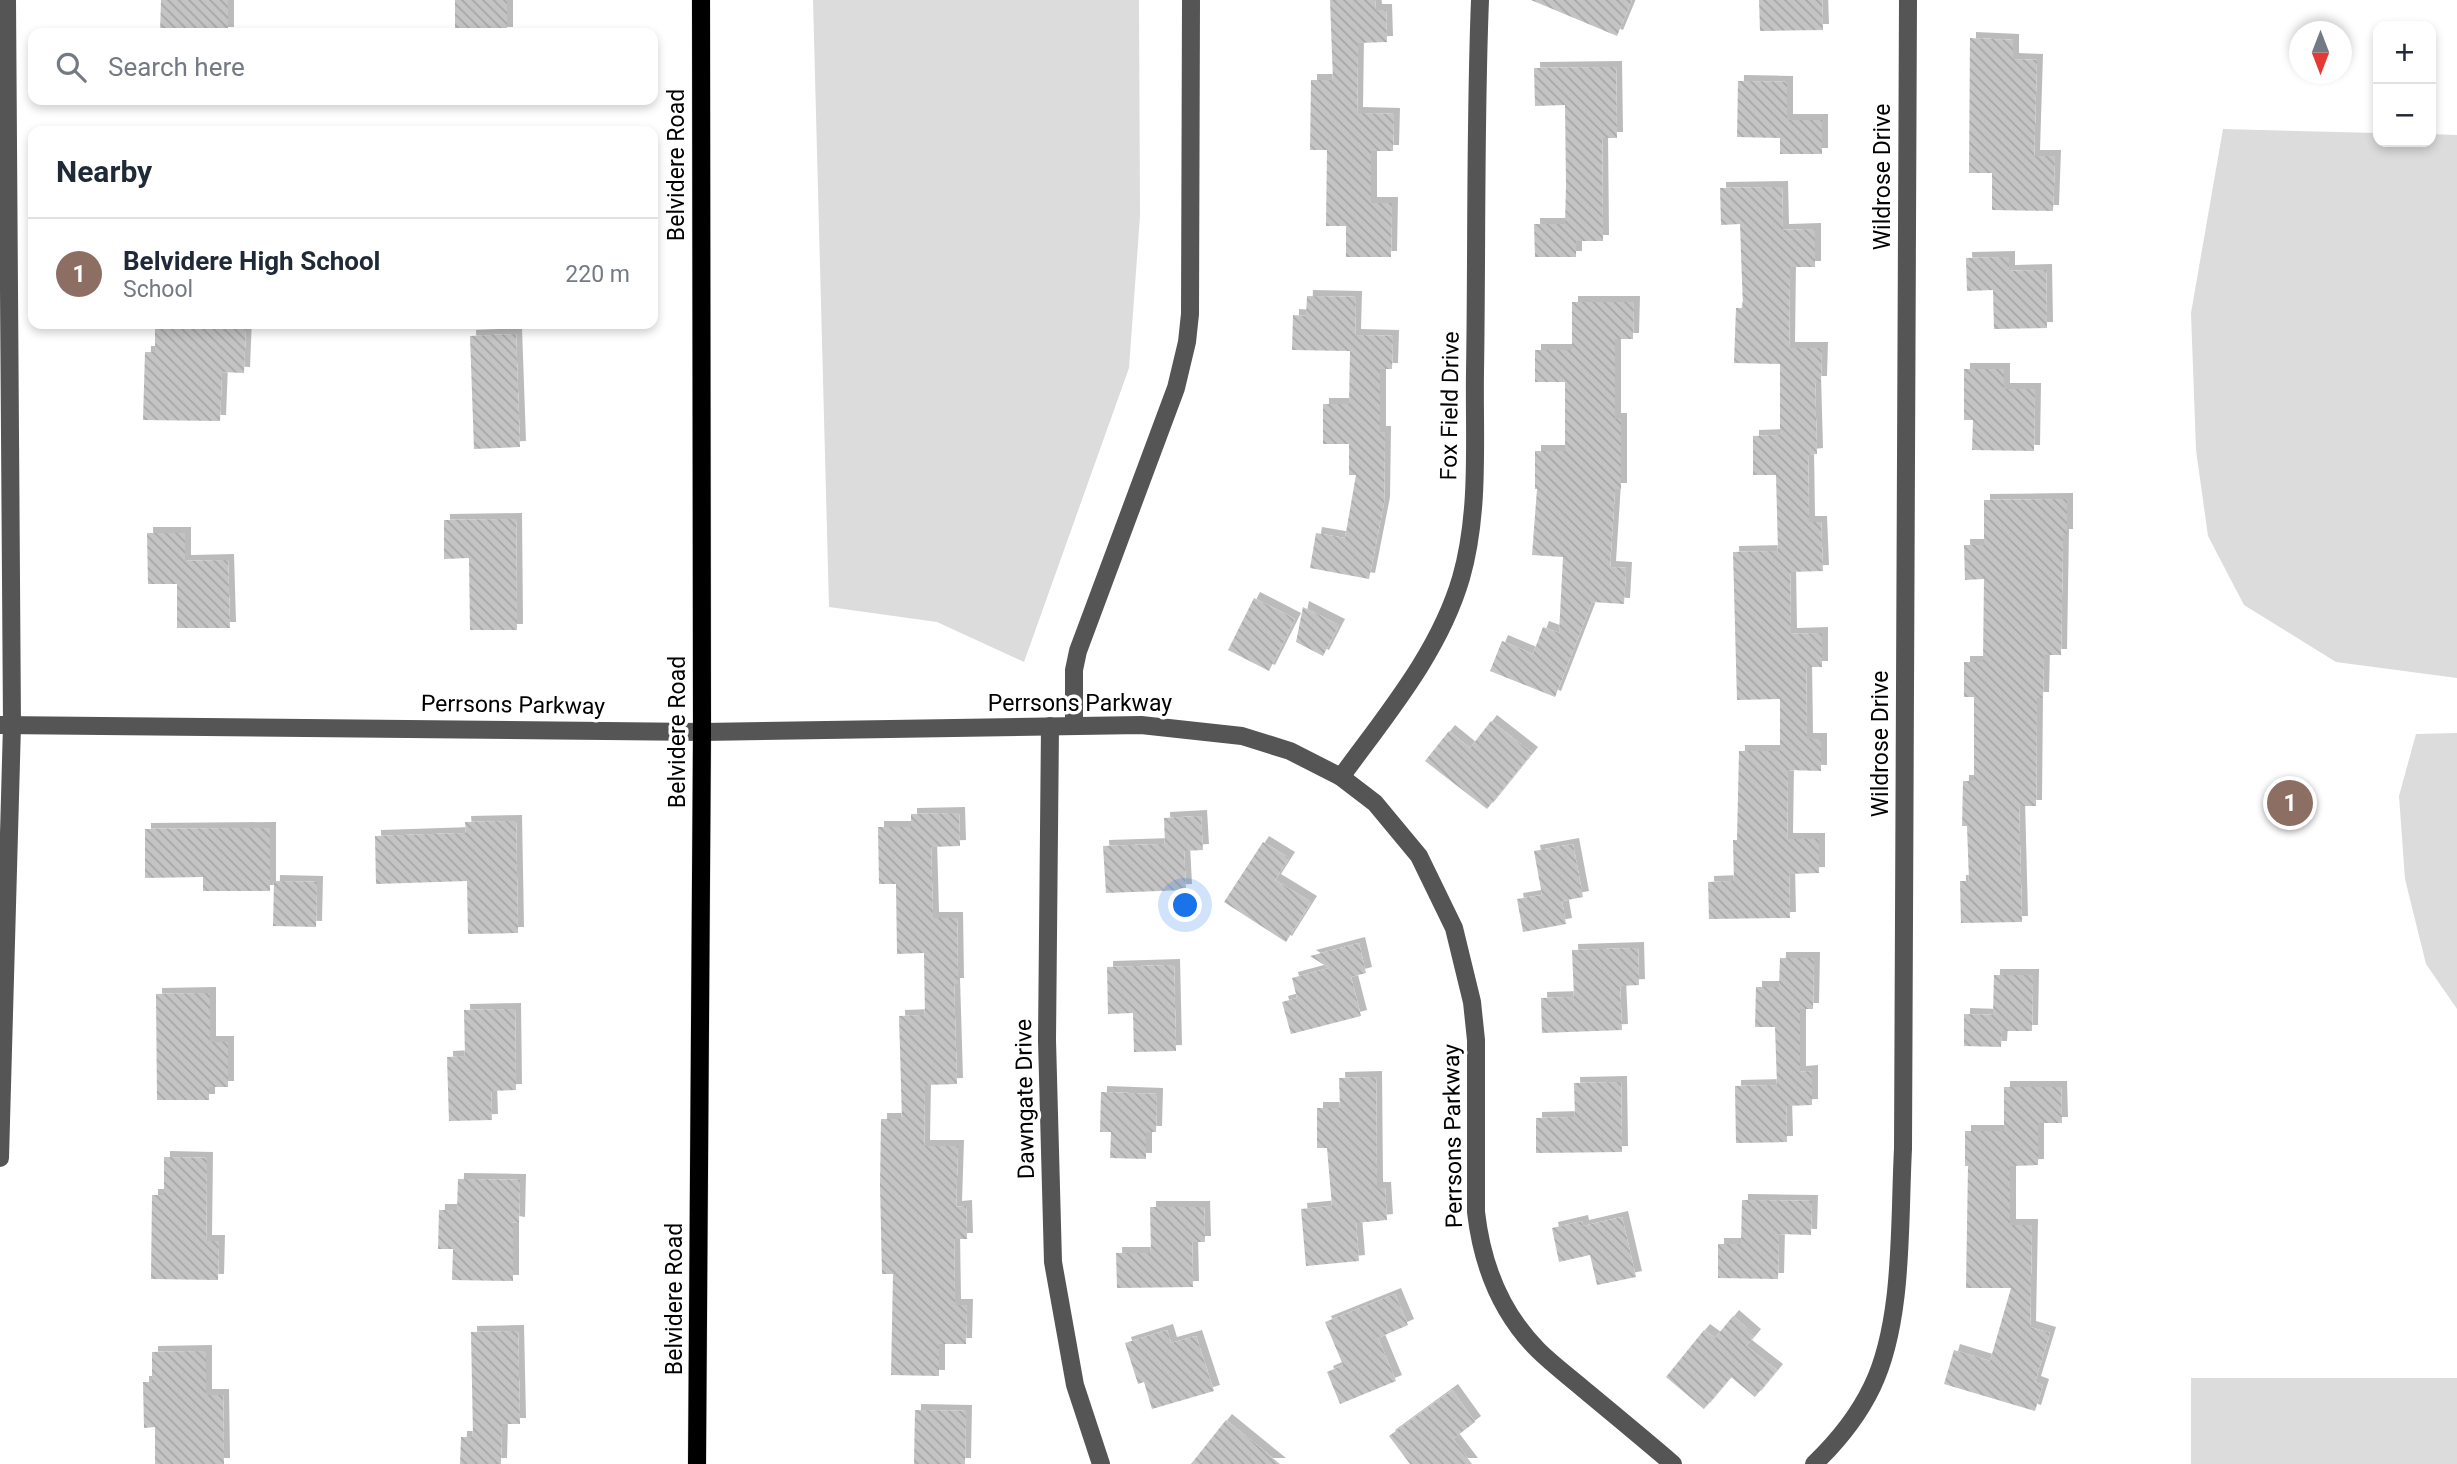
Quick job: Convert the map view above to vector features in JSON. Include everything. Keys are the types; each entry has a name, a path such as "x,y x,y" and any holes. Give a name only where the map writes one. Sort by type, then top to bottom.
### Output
{"main road":[{"name":"Belvidere Road","path":"697,1464 702,732 701,0"}],"street":[{"path":"0,1158 6,725 7,0"},
{"path":"1074,726 1074,670 1078,651 1176,388 1187,342 1190,314 1191,0"},
{"name":"Fox Field Drive","path":"1341,777 1411,680 1434,641 1461,578 1468,545 1474,458 1480,0"},
{"name":"Wildrose Drive","path":"1814,1464 1852,1422 1873,1387 1887,1345 1895,1300 1903,1135 1908,0"},
{"name":"Perrsons Parkway","path":"6,725 702,732 1141,725 1242,736 1290,751 1341,777 1375,803 1419,856 1454,928 1472,1002 1476,1040 1476,1212 1479,1238 1487,1268 1499,1295 1513,1320 1538,1350 1673,1464"},
{"name":"Dawngate Drive","path":"1050,726 1047,1040 1053,1262 1075,1385 1101,1464"}],"shaded area":[{"path":"813,0 1139,0 1140,216 1129,368 1024,662 937,622 829,607"},
{"path":"2223,129 2373,133 2373,147 2436,147 2436,134 2457,135 2457,678 2336,662 2244,605 2208,536 2196,450 2191,313"},
{"path":"2457,733 2457,1009 2426,964 2405,879 2399,796 2416,734"},
{"path":"2191,1378 2457,1378 2457,1464 2191,1464"}],"building":[{"path":"161,0 228,0 228,28 160,28"},
{"path":"455,0 507,0 507,28 455,28"},
{"path":"1330,0 1375,0 1376,10 1386,10 1387,42 1358,43 1357,113 1394,114 1393,151 1371,151 1371,203 1392,203 1391,257 1346,257 1346,226 1326,226 1327,150 1310,150 1311,80 1333,80"},
{"path":"1531,0 1632,0 1617,36"},
{"path":"1759,0 1822,0 1823,30 1760,31"},
{"path":"1970,38 2013,40 2013,59 2037,60 2034,156 2055,156 2053,211 1992,210 1992,173 1969,173"},
{"path":"1616,67 1617,138 1602,138 1603,241 1576,241 1576,257 1535,257 1534,224 1565,224 1566,186 1565,105 1535,106 1534,68"},
{"path":"1738,81 1787,82 1787,120 1822,120 1822,154 1780,154 1780,138 1737,137"},
{"path":"1782,187 1783,230 1815,229 1815,267 1790,267 1789,348 1822,348 1821,382 1815,382 1817,454 1808,455 1809,522 1821,522 1823,571 1790,572 1791,634 1822,633 1822,667 1806,667 1807,739 1821,739 1821,771 1788,770 1787,839 1819,839 1819,873 1789,874 1790,918 1709,919 1708,882 1734,881 1733,840 1737,840 1739,751 1780,751 1780,699 1737,700 1733,552 1778,551 1776,475 1753,475 1753,436 1780,435 1780,364 1734,363 1736,308 1743,308 1740,224 1721,225 1720,188"},
{"path":"2009,257 2009,271 2046,270 2047,328 1994,329 1993,290 1967,291 1966,258"},
{"path":"1307,296 1356,297 1355,335 1393,336 1392,369 1380,369 1380,432 1385,432 1384,503 1369,579 1310,568 1316,533 1345,538 1356,475 1349,475 1349,444 1323,444 1323,404 1349,404 1350,351 1292,350 1293,315 1306,316"},
{"path":"1572,302 1634,302 1633,339 1615,339 1615,419 1621,419 1621,489 1615,489 1610,567 1626,568 1624,604 1592,602 1555,697 1490,671 1502,641 1533,654 1543,627 1559,633 1563,557 1532,555 1537,489 1535,451 1565,451 1565,382 1535,382 1535,350 1572,350"},
{"path":"155,329 246,329 244,373 222,372 220,421 143,420 145,352 155,352"},
{"path":"516,334 520,447 474,449 470,336"},
{"path":"1964,369 2004,369 2004,389 2035,389 2034,451 1972,450 1973,420 1964,420"},
{"path":"2067,499 2067,535 2063,535 2061,655 2044,655 2043,698 2037,698 2036,806 2019,806 2022,922 1961,923 1960,881 1969,881 1967,826 1962,826 1963,781 1974,781 1974,697 1964,697 1964,662 1983,662 1984,579 1965,580 1964,545 1984,545 1984,500"},
{"path":"516,519 517,630 470,630 469,558 444,559 444,520"},
{"path":"147,533 185,533 185,561 228,560 230,628 177,628 177,584 148,584"},
{"path":"1254,598 1295,619 1269,671 1228,650"},
{"path":"1303,607 1339,625 1323,656 1296,642"},
{"path":"1491,721 1532,753 1487,809 1425,761 1449,731 1470,748"},
{"path":"959,813 960,846 931,847 933,918 957,918 958,984 954,984 957,1084 925,1085 924,1146 958,1146 956,1207 966,1206 967,1239 954,1239 955,1305 967,1305 966,1344 939,1344 939,1376 891,1375 893,1274 882,1274 881,1119 902,1119 899,1016 925,1015 924,953 897,954 896,884 879,884 878,827 911,827 911,814"},
{"path":"1201,816 1203,850 1184,851 1186,890 1106,893 1103,846 1165,844 1164,818"},
{"path":"516,821 518,933 468,934 467,881 376,884 375,836 466,833 465,822"},
{"path":"270,828 270,891 203,891 203,877 145,878 145,829"},
{"path":"1263,842 1289,858 1275,880 1311,902 1286,942 1224,902"},
{"path":"1573,844 1583,897 1562,901 1566,924 1523,932 1517,899 1542,895 1534,851"},
{"path":"274,881 317,882 316,927 273,926"},
{"path":"1359,943 1366,973 1351,977 1361,1016 1291,1034 1282,1002 1297,998 1292,978 1329,968 1310,956"},
{"path":"1638,948 1639,985 1620,986 1622,1030 1542,1033 1541,998 1574,997 1572,950"},
{"path":"1780,958 1814,958 1813,1009 1800,1009 1800,1072 1812,1071 1812,1105 1786,1106 1787,1142 1736,1143 1735,1086 1777,1085 1775,1027 1755,1027 1756,987 1779,987"},
{"path":"1174,965 1176,1051 1134,1052 1133,1013 1108,1014 1107,967"},
{"path":"1994,975 2033,975 2032,1031 2002,1031 2001,1047 1964,1046 1964,1014 1993,1015"},
{"path":"210,993 210,1042 228,1042 228,1087 209,1087 209,1100 157,1100 156,994"},
{"path":"515,1009 516,1090 491,1091 492,1120 449,1121 447,1057 465,1056 464,1010"},
{"path":"1376,1077 1377,1188 1385,1188 1387,1220 1356,1223 1359,1261 1306,1266 1301,1209 1332,1206 1327,1148 1317,1148 1317,1108 1340,1108 1339,1078"},
{"path":"1621,1082 1622,1152 1536,1153 1536,1118 1575,1117 1574,1083"},
{"path":"2004,1087 2061,1087 2062,1123 2038,1123 2038,1165 2010,1166 2010,1225 2032,1225 2030,1327 2050,1333 2035,1382 2043,1385 2035,1411 1944,1384 1954,1350 1990,1361 2011,1288 1966,1288 1968,1166 1965,1166 1965,1131 2004,1131"},
{"path":"1101,1092 1157,1094 1156,1132 1146,1132 1146,1159 1110,1158 1111,1132 1100,1132"},
{"path":"164,1157 207,1158 206,1241 219,1241 218,1280 151,1279 152,1195 164,1195"},
{"path":"458,1179 520,1180 519,1223 513,1222 513,1281 452,1280 453,1249 438,1249 439,1210 457,1210"},
{"path":"1742,1200 1812,1201 1811,1235 1779,1234 1778,1279 1718,1278 1718,1244 1741,1244"},
{"path":"1150,1207 1204,1207 1205,1242 1192,1242 1193,1287 1117,1288 1116,1253 1151,1253"},
{"path":"1622,1217 1636,1277 1597,1285 1590,1255 1559,1262 1552,1228 1582,1221 1583,1226"},
{"path":"1395,1294 1408,1325 1378,1338 1396,1381 1340,1404 1327,1372 1343,1365 1325,1322"},
{"path":"1733,1316 1755,1335 1746,1346 1777,1370 1755,1397 1731,1377 1704,1409 1666,1377 1704,1330 1715,1338"},
{"path":"1167,1330 1171,1343 1196,1336 1214,1391 1152,1409 1144,1382 1138,1384 1125,1343"},
{"path":"518,1331 520,1424 502,1424 501,1464 460,1464 461,1437 473,1437 471,1332"},
{"path":"206,1351 206,1395 223,1395 224,1464 155,1464 155,1427 144,1428 143,1382 152,1382 152,1352"},
{"path":"1452,1390 1475,1422 1453,1439 1472,1464 1410,1464 1389,1436"},
{"path":"915,1410 966,1411 965,1464 914,1464"},
{"path":"1226,1420 1280,1464 1191,1464"}],"place":[{"name":"Belvidere High School","path":"2290,803"}]}
